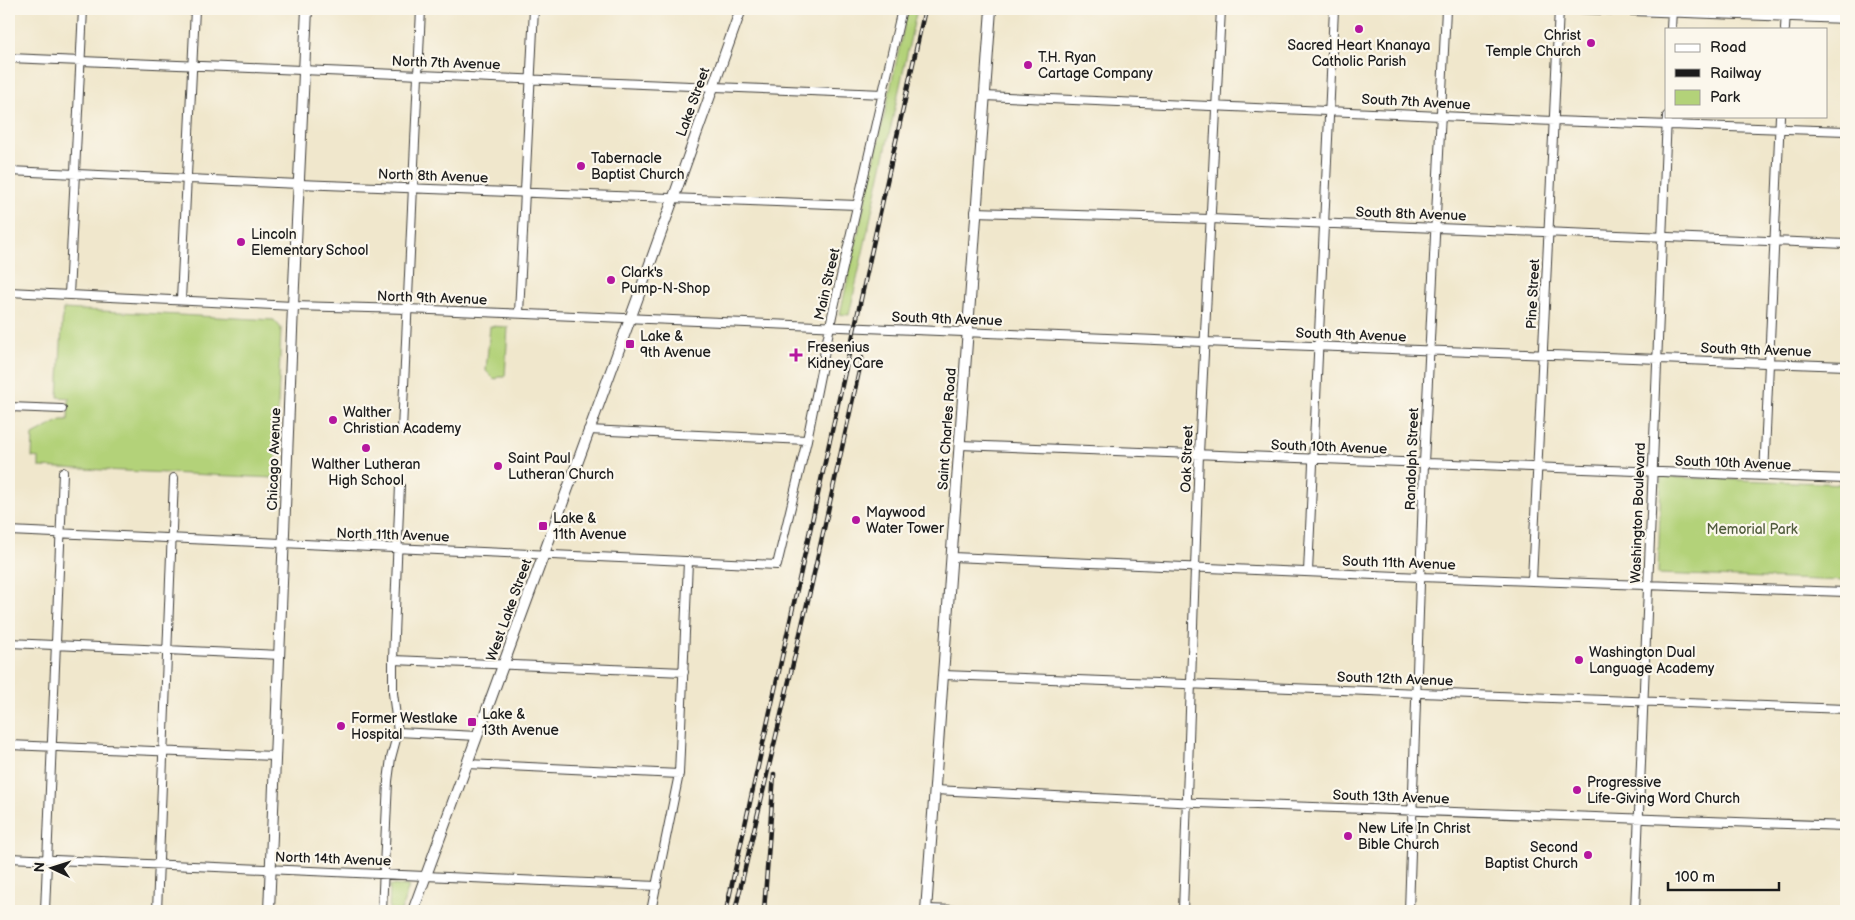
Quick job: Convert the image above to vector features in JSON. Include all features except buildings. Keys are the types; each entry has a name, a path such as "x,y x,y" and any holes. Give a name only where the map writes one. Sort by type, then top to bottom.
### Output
{"main road":[{"name":"Chicago Avenue","path":"269,911 293,306 308,9"},
{"name":"Lake Street","path":"630,318 741,9"},
{"name":"Saint Charles Road","path":"926,910 991,9"},
{"name":"West Lake Street","path":"412,911 630,318"}],"street":[{"path":"69,295 83,9"},
{"path":"182,300 195,9"},
{"path":"402,430 421,9"},
{"path":"519,314 534,9"},
{"name":"Main Street","path":"776,565 807,440 830,326 902,9"},
{"name":"Oak Street","path":"1183,911 1199,454 1221,9"},
{"path":"1308,572 1334,9"},
{"name":"Randolph Street","path":"1409,911 1424,463 1446,9"},
{"name":"Pine Street","path":"1532,581 1559,9"},
{"path":"1579,9 1785,13 1846,19"},
{"path":"1671,28 1672,10"},
{"path":"1785,13 1785,28"},
{"name":"North 7th Avenue","path":"9,58 883,94"},
{"name":"South 7th Avenue","path":"984,96 1554,121 1667,120 1846,131"},
{"path":"1764,476 1780,118"},
{"name":"Washington Boulevard","path":"1635,911 1667,120"},
{"name":"North 8th Avenue","path":"9,171 857,205"},
{"name":"South 8th Avenue","path":"975,212 1210,219 1846,244"},
{"name":"North 9th Avenue","path":"9,292 293,306 855,328"},
{"name":"South 9th Avenue","path":"855,328 1846,366"},
{"path":"9,407 62,408"},
{"path":"588,430 807,440"},
{"name":"South 10th Avenue","path":"960,445 1846,480"},
{"path":"45,911 63,472"},
{"path":"157,911 174,478"},
{"path":"382,911 388,781 391,758 398,732 393,693 393,660 400,485"},
{"name":"North 11th Avenue","path":"9,531 776,565"},
{"name":"South 11th Avenue","path":"952,557 1421,577 1846,592"},
{"path":"651,911 680,774 688,561"},
{"path":"9,643 280,655"},
{"path":"393,660 684,672"},
{"name":"South 12th Avenue","path":"942,675 1846,710"},
{"path":"398,732 477,736"},
{"path":"9,745 275,756"},
{"path":"466,764 680,774"},
{"name":"South 13th Avenue","path":"935,790 1186,802 1846,826"},
{"name":"North 14th Avenue","path":"9,858 657,886"},
{"path":"926,910 985,911"}],"green space":[{"path":"908,9 917,9 849,315 840,314"},
{"path":"63,309 274,320 281,328 275,478 39,467 39,458 32,457 33,435 61,420 68,420 69,398 58,397"},
{"path":"490,326 508,327 505,377 498,377 497,379 493,378 486,371"},
{"name":"Memorial Park","path":"1661,477 1846,484 1846,581 1658,574"},
{"path":"390,885 409,886 401,911 389,911"}],"railway":[{"path":"726,911 925,9"},
{"path":"735,911 811,587 862,358"},
{"path":"764,911 774,774"}],"place":[{"name":"Sacred Heart Knanaya Catholic Parish","path":"1359,29"},
{"name":"Christ Temple Church","path":"1591,43"},
{"name":"T.H. Ryan Cartage Company","path":"1028,65"},
{"name":"Tabernacle Baptist Church","path":"581,166"},
{"name":"Lincoln Elementary School","path":"241,242"},
{"name":"Clark's Pump-N-Shop","path":"611,280"},
{"name":"Lake & 9th Avenue","path":"630,344"},
{"name":"Fresenius Kidney Care","path":"796,355"},
{"name":"Walther Christian Academy","path":"333,420"},
{"name":"Walther Lutheran High School","path":"366,448"},
{"name":"Saint Paul Lutheran Church","path":"498,466"},
{"name":"Maywood Water Tower","path":"856,520"},
{"name":"Lake & 11th Avenue","path":"543,526"},
{"name":"Washington Dual Language Academy","path":"1579,660"},
{"name":"Lake & 13th Avenue","path":"472,722"},
{"name":"Former Westlake Hospital","path":"341,726"},
{"name":"Progressive Life-Giving Word Church","path":"1577,790"},
{"name":"New Life In Christ Bible Church","path":"1348,836"},
{"name":"Second Baptist Church","path":"1588,855"}]}
